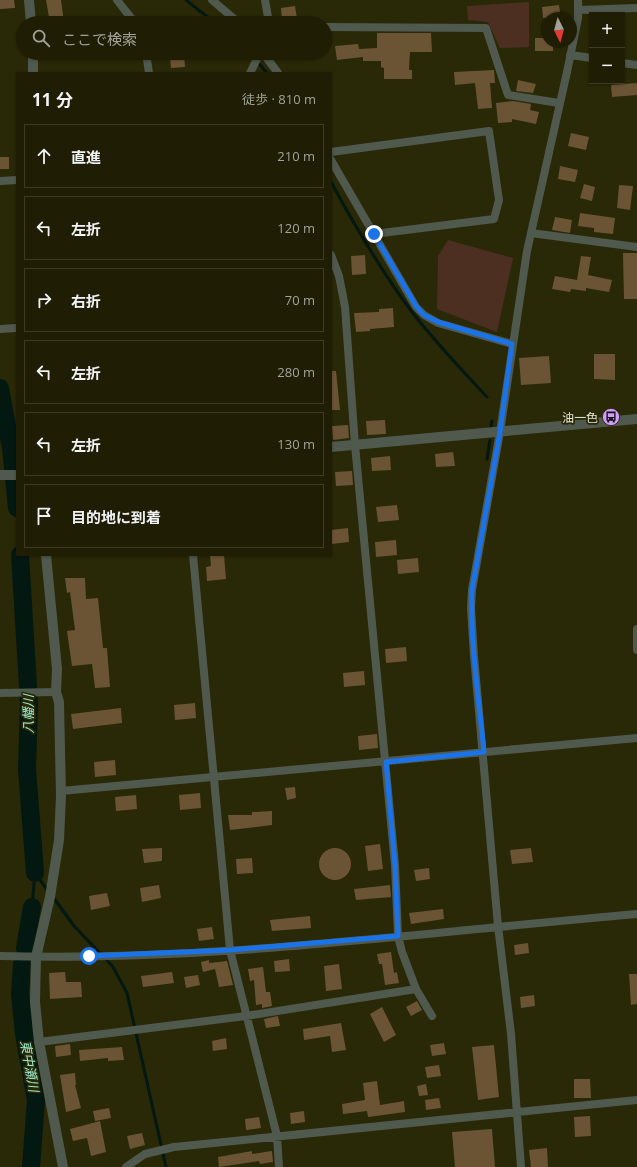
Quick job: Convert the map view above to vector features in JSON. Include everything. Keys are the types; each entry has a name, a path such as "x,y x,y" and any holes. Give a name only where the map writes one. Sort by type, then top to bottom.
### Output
{"street":[{"path":"29,0 30,16"},
{"path":"117,0 130,16"},
{"path":"212,0 231,16"},
{"path":"265,0 268,16"},
{"path":"521,1167 511,1034 498,926 471,608 472,590 500,432 512,344 531,233 570,55 578,10 578,0"},
{"path":"578,10 637,8"},
{"path":"332,27 486,28 508,95 560,103"},
{"path":"570,55 589,58"},
{"path":"33,60 33,72"},
{"path":"147,60 149,72"},
{"path":"251,72 257,60"},
{"path":"263,60 277,72"},
{"path":"625,63 637,65"},
{"path":"332,152 489,131 499,200 494,219 374,234"},
{"path":"332,162 416,306 424,315 438,322 512,344"},
{"path":"0,181 16,180"},
{"path":"531,233 637,247"},
{"path":"332,258 339,276 344,307 355,445 395,865 398,936 402,952 416,989 432,1016"},
{"path":"0,329 16,328"},
{"path":"332,447 637,419"},
{"path":"2,475 16,475"},
{"path":"46,556 51,588 51,625 57,669 56,692 59,702 61,791 59,840 50,897 36,957 35,1002 39,1042 62,1167"},
{"path":"193,556 230,950 277,1136 279,1167"},
{"path":"637,629 637,650"},
{"path":"0,693 56,692"},
{"path":"61,791 637,738"},
{"path":"0,956 110,956 230,950 637,914"},
{"path":"39,1042 246,1016 416,989"},
{"path":"126,1167 145,1154 168,1148 517,1111 637,1100"}],"shaded area":[{"path":"529,2 529,47 500,48 488,22 468,20 467,6"},
{"path":"448,240 513,258 497,332 437,309 438,256"}],"building":[{"path":"0,0 14,0 15,8 0,9"},
{"path":"46,0 61,0 63,16 49,16"},
{"path":"559,5 560,12 542,12 542,7"},
{"path":"295,6 297,16 282,16 281,8"},
{"path":"377,33 431,33 432,52 410,52 409,70 412,70 412,79 384,79 384,68 381,67 381,61 363,61 363,57 337,60 335,46 358,44 359,49 377,48"},
{"path":"535,38 541,38 541,48 553,48 553,51 535,51"},
{"path":"170,60 184,60 185,67 171,68"},
{"path":"494,70 495,83 490,83 492,108 478,109 475,83 455,85 454,72"},
{"path":"518,80 536,84 533,93 516,91"},
{"path":"637,83 637,95 612,97 611,85"},
{"path":"513,101 531,104 530,110 539,112 536,124 512,119 512,122 498,123 496,103"},
{"path":"571,133 589,137 586,150 568,146"},
{"path":"0,157 9,157 9,169 0,169"},
{"path":"560,166 578,170 575,182 558,179"},
{"path":"584,184 595,187 592,201 580,198"},
{"path":"619,185 633,186 630,210 617,208"},
{"path":"580,213 615,218 613,234 594,232 594,228 578,226"},
{"path":"555,217 572,220 570,233 552,230"},
{"path":"623,253 637,253 637,299 624,299"},
{"path":"365,255 366,274 352,275 351,256"},
{"path":"581,256 591,257 588,275 612,280 609,292 586,288 586,291 571,289 570,292 552,289 555,276 577,280"},
{"path":"393,308 394,327 356,332 354,313 379,312 379,309"},
{"path":"594,354 615,354 615,380 594,379"},
{"path":"549,356 551,383 521,385 519,358"},
{"path":"332,371 336,371 340,410 332,410"},
{"path":"385,420 386,434 367,435 366,421"},
{"path":"348,425 349,438 333,440 332,426"},
{"path":"453,452 455,466 436,467 435,454"},
{"path":"390,456 391,470 372,471 371,458"},
{"path":"352,471 353,485 336,486 335,472"},
{"path":"397,505 399,520 378,522 376,507"},
{"path":"348,528 349,542 332,544 332,530"},
{"path":"396,540 397,555 376,557 375,542"},
{"path":"210,556 224,556 226,579 207,581 206,567 211,566"},
{"path":"418,558 419,572 398,574 397,560"},
{"path":"65,578 85,578 86,599 98,598 103,648 107,648 110,687 95,688 92,664 72,666 67,631 75,630 70,592 67,593"},
{"path":"406,647 407,661 386,663 385,649"},
{"path":"364,671 365,685 344,687 343,673"},
{"path":"195,703 196,718 175,720 174,705"},
{"path":"121,708 122,723 73,729 71,714"},
{"path":"377,734 378,748 359,750 358,736"},
{"path":"115,760 116,775 95,777 94,762"},
{"path":"295,787 296,798 287,800 285,788"},
{"path":"200,793 201,808 180,810 179,795"},
{"path":"136,795 137,809 116,811 115,797"},
{"path":"272,811 272,825 230,830 228,815 252,815 252,812"},
{"path":"380,844 383,869 368,871 365,846"},
{"path":"162,848 162,861 144,863 142,849"},
{"path":"332,848 338,848 347,852 351,864 347,876 338,880 332,880 323,876 319,867 319,861 323,852"},
{"path":"531,848 533,862 512,864 510,850"},
{"path":"252,858 253,873 237,874 236,859"},
{"path":"429,868 430,879 416,881 414,870"},
{"path":"159,885 161,898 142,902 140,888"},
{"path":"390,885 391,897 356,900 354,889"},
{"path":"107,893 110,906 91,910 89,896"},
{"path":"443,909 444,919 411,924 409,913"},
{"path":"310,916 311,928 272,931 270,920"},
{"path":"212,927 214,939 199,941 197,929"},
{"path":"528,943 529,953 515,955 514,945"},
{"path":"391,952 394,973 397,972 399,983 385,985 382,964 379,964 377,954"},
{"path":"289,959 290,971 275,972 274,961"},
{"path":"209,960 209,963 227,961 233,985 219,987 215,969 203,972 201,962"},
{"path":"339,964 342,989 326,991 324,966"},
{"path":"263,967 266,992 270,992 272,1006 262,1008 262,1004 256,1005 254,980 250,981 248,969"},
{"path":"65,972 66,982 81,982 82,997 50,999 49,973"},
{"path":"172,972 174,983 143,987 141,976"},
{"path":"629,974 637,974 637,1004 631,1005"},
{"path":"198,975 200,985 186,988 184,977"},
{"path":"534,995 535,1006 521,1008 520,997"},
{"path":"417,1001 422,1010 411,1016 406,1007"},
{"path":"382,1007 396,1035 384,1042 370,1014"},
{"path":"278,1016 280,1026 266,1028 264,1019"},
{"path":"341,1023 346,1050 332,1052 330,1036 304,1040 303,1029"},
{"path":"226,1038 227,1049 213,1051 212,1041"},
{"path":"444,1043 446,1054 432,1056 430,1045"},
{"path":"70,1044 71,1055 56,1057 55,1046"},
{"path":"494,1045 499,1097 478,1100 472,1047"},
{"path":"122,1047 124,1060 108,1061 108,1058 80,1061 79,1050"},
{"path":"439,1065 441,1076 427,1078 425,1067"},
{"path":"75,1073 75,1085 81,1108 66,1112 60,1075"},
{"path":"574,1079 590,1079 591,1098 574,1098"},
{"path":"377,1081 380,1105 404,1101 405,1112 368,1117 367,1111 343,1114 342,1104 365,1100 363,1083"},
{"path":"426,1084 428,1095 419,1096 417,1086"},
{"path":"439,1098 441,1108 426,1110 425,1100"},
{"path":"109,1108 111,1118 95,1121 93,1111"},
{"path":"304,1111 305,1122 291,1124 290,1113"},
{"path":"590,1116 591,1136 575,1137 574,1117"},
{"path":"259,1117 261,1128 246,1130 245,1119"},
{"path":"100,1121 106,1152 91,1156 87,1138 73,1141 70,1129"},
{"path":"492,1129 495,1167 455,1167 452,1132"},
{"path":"142,1133 145,1145 130,1149 127,1136"},
{"path":"547,1148 548,1167 531,1167 529,1150"},
{"path":"252,1151 252,1154 272,1151 273,1162 260,1164 259,1161 219,1167 218,1157"}],"waterway":[{"path":"186,0 206,16"},
{"path":"256,60 266,72"},
{"path":"332,184 369,248 412,312 448,355 487,397"},
{"name":"八幡川","path":"0,388 11,448 16,498"},
{"path":"491,427 492,421"},
{"path":"487,459 490,440"},
{"name":"八幡川","path":"20,556 29,703 27,769 35,873"},
{"path":"32,907 35,873 48,891"},
{"path":"53,897 74,926 101,954"},
{"name":"東中瀬川","path":"25,948 32,907"},
{"path":"105,958 113,967 127,993 166,1167"},
{"name":"東中瀬川","path":"22,964 20,994 24,1034 36,1100 31,1167"}],"place":[{"name":"油一色","path":"611,417"}],"route":[{"path":"89,956 119,956 230,950 398,936 395,865 386,762 484,752 474,656 471,608 472,590 500,432 512,344 438,322 424,315 416,306 374,234"}]}
